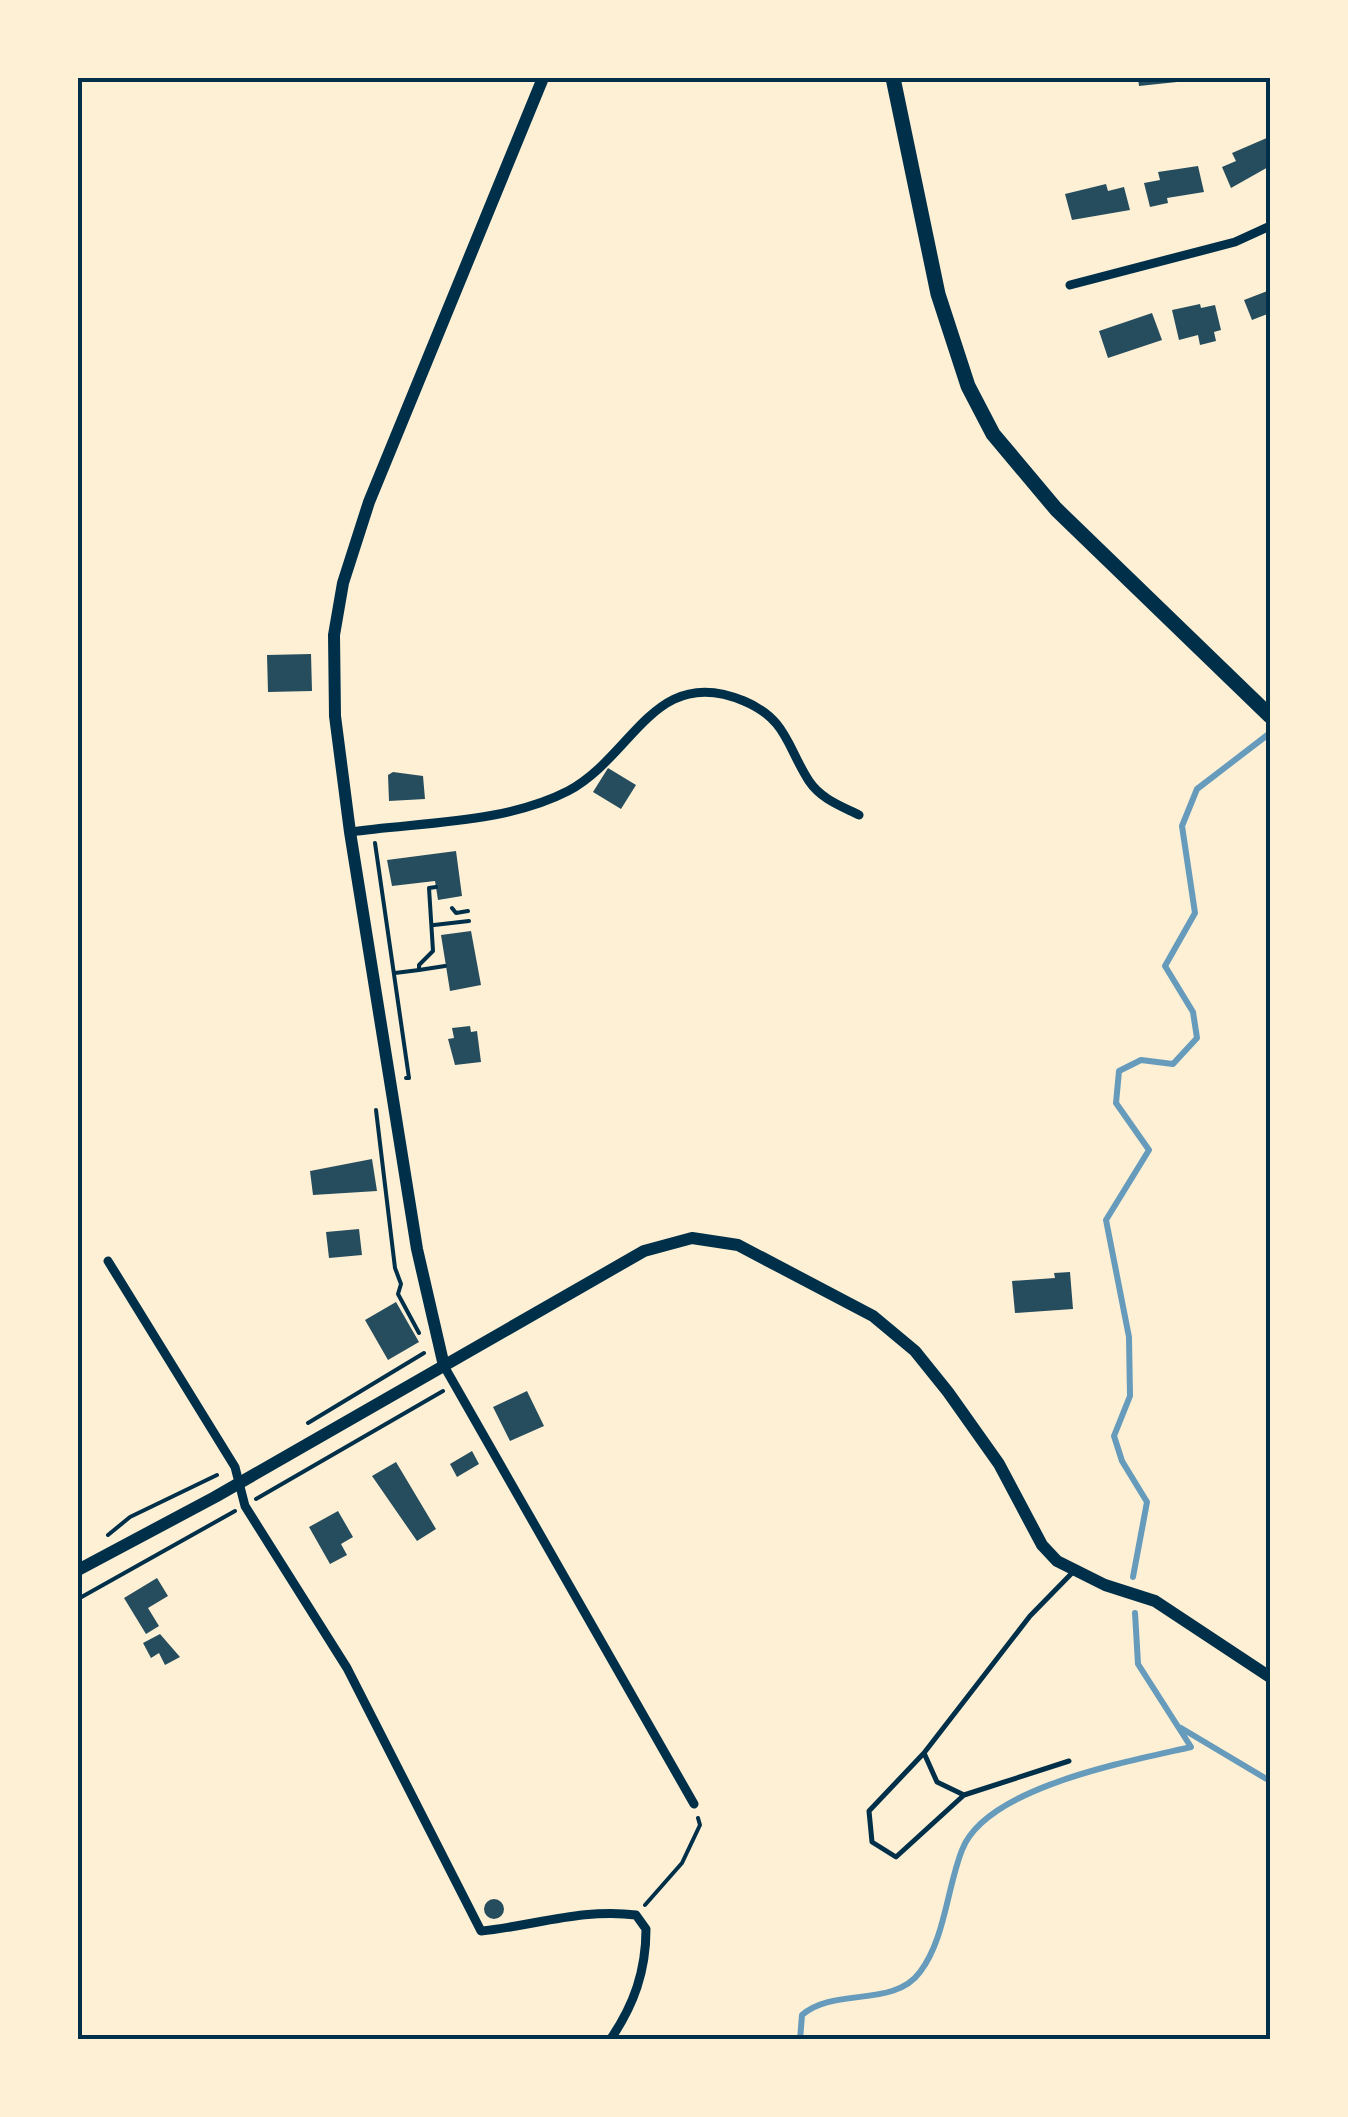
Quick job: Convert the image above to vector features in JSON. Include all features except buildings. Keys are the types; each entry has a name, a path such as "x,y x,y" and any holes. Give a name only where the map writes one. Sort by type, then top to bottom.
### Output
{"main road":[{"path":"444,1366 419,1262 350,832 332,684 334,635 343,582 369,502 543,78"},
{"path":"894,78 938,294 968,386 992,434 1056,509 1270,716"},
{"path":"78,1570 239,1483 644,1251 692,1238 738,1245 840,1295 915,1352 1000,1464 1042,1545 1075,1570 1155,1601 1270,1676"}],"street":[{"path":"1070,285 1236,242 1270,226"},
{"path":"350,832 502,812 570,790 678,694 704,688 750,703 775,721 792,741 809,781 829,801 859,815"},
{"path":"108,1261 235,1467 244,1506 347,1668 480,1931 523,1927 584,1913 636,1915 646,1929 646,1954 626,2015 610,2040"},
{"path":"444,1366 694,1804"}],"lane":[{"path":"1069,1761 964,1794 896,1856 872,1842 868,1811 924,1753 1030,1616 1075,1570"},
{"path":"924,1753 937,1782 964,1794"}],"path":[{"path":"373,829 409,1078 390,1081"},
{"path":"420,970 419,965 433,951 429,888 436,887"},
{"path":"452,908 456,913 468,911"},
{"path":"433,925 469,921"},
{"path":"393,973 446,966"},
{"path":"376,1110 395,1268 402,1284 398,1294 420,1336"},
{"path":"296,1430 428,1350"},
{"path":"78,1599 452,1386"},
{"path":"102,1539 130,1517 235,1467"},
{"path":"636,1915 682,1862 700,1825 694,1804"}],"waterway":[{"path":"1133,1577 1147,1502 1122,1461 1114,1436 1130,1396 1129,1337 1106,1220 1149,1150 1116,1103 1119,1071 1141,1060 1173,1064 1197,1038 1193,1012 1165,966 1195,913 1182,826 1197,789 1270,733"},
{"path":"800,2040 802,2015 815,2007 895,1990 920,1972 935,1944 962,1850 976,1828 999,1809 1063,1780 1191,1747 1138,1664 1135,1613"},
{"path":"1181,1728 1270,1781"}]}
